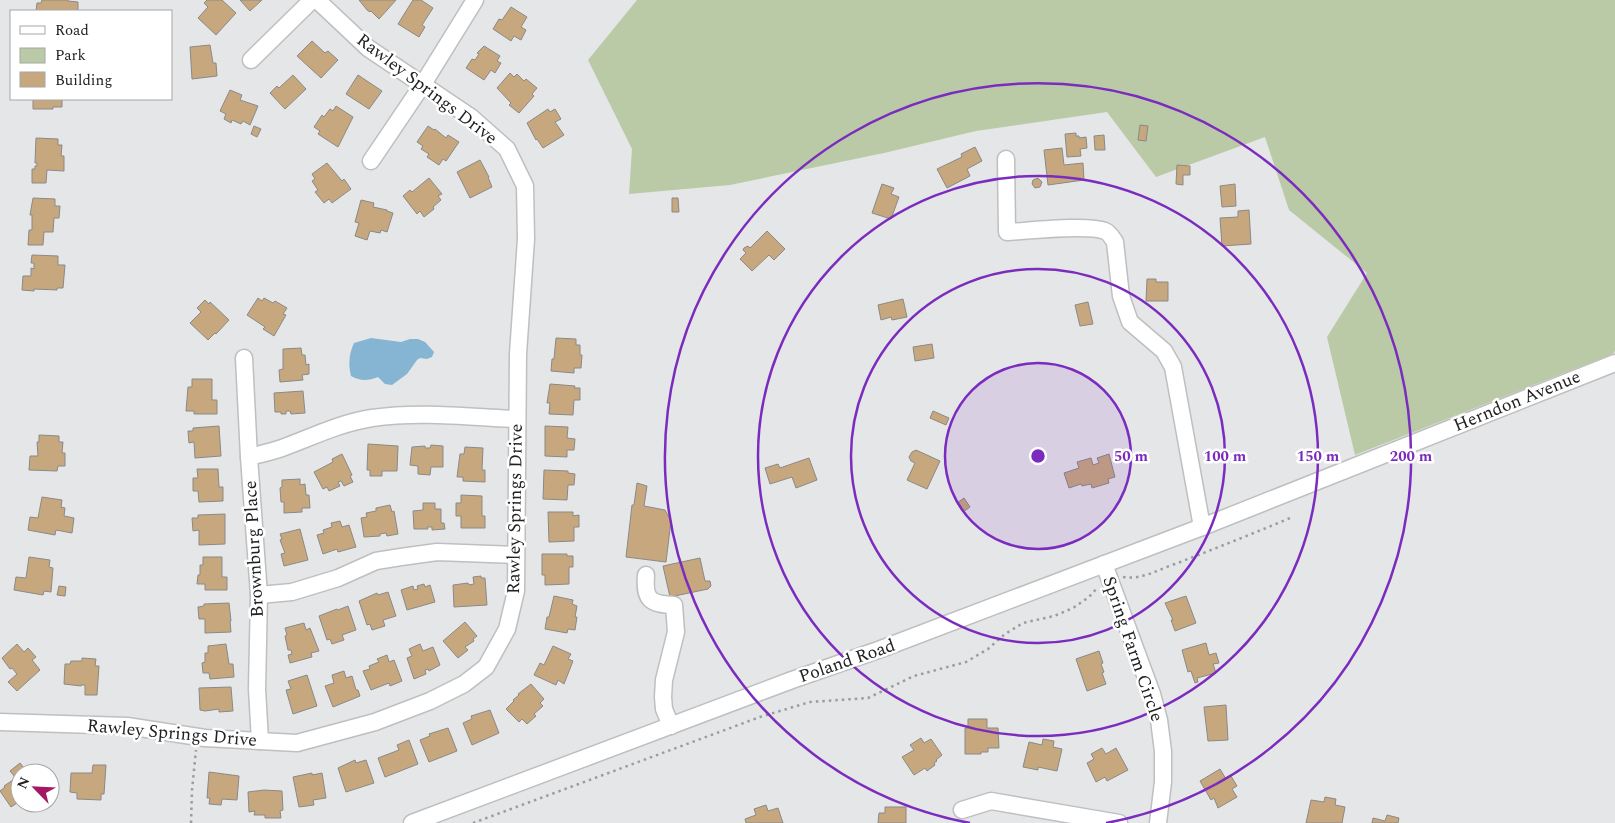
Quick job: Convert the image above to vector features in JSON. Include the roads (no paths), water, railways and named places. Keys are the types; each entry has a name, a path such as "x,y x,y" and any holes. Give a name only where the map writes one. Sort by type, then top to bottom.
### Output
{"street":[{"path":"251,60 312,0"},
{"name":"Rawley Springs Drive","path":"0,722 127,726 197,736 297,743 375,722 430,701 464,684 486,667 507,629 516,591 518,354 526,239 525,186 507,149 472,118 368,48 317,0"},
{"path":"371,161 423,84 475,0"},
{"path":"1006,159 1007,232 1090,228 1106,231 1115,242 1121,296 1130,322 1164,351 1173,367 1202,527"},
{"name":"Brownburg Place","path":"244,358 259,595 257,689 260,741"},
{"name":"Herndon Avenue","path":"1280,495 1615,362"},
{"path":"249,457 281,448 346,424 372,418 428,415 517,419"},
{"name":"Poland Road","path":"412,823 792,680 881,650 1202,527 1280,495"},
{"path":"259,595 292,592 338,578 376,561 401,557 437,552 516,555"},
{"name":"Spring Farm Circle","path":"1104,564 1152,694 1159,720 1164,782 1158,823"},
{"path":"646,575 645,588 649,599 658,604 674,605 676,632 664,680 663,696 664,709 671,726"},
{"path":"962,810 991,801 1119,823"}],"water":[{"path":"371,338 401,342 418,339 425,342 434,352 432,357 417,360 407,374 392,385 385,384 378,377 364,380 354,378 351,376 349,363 354,343"}]}
